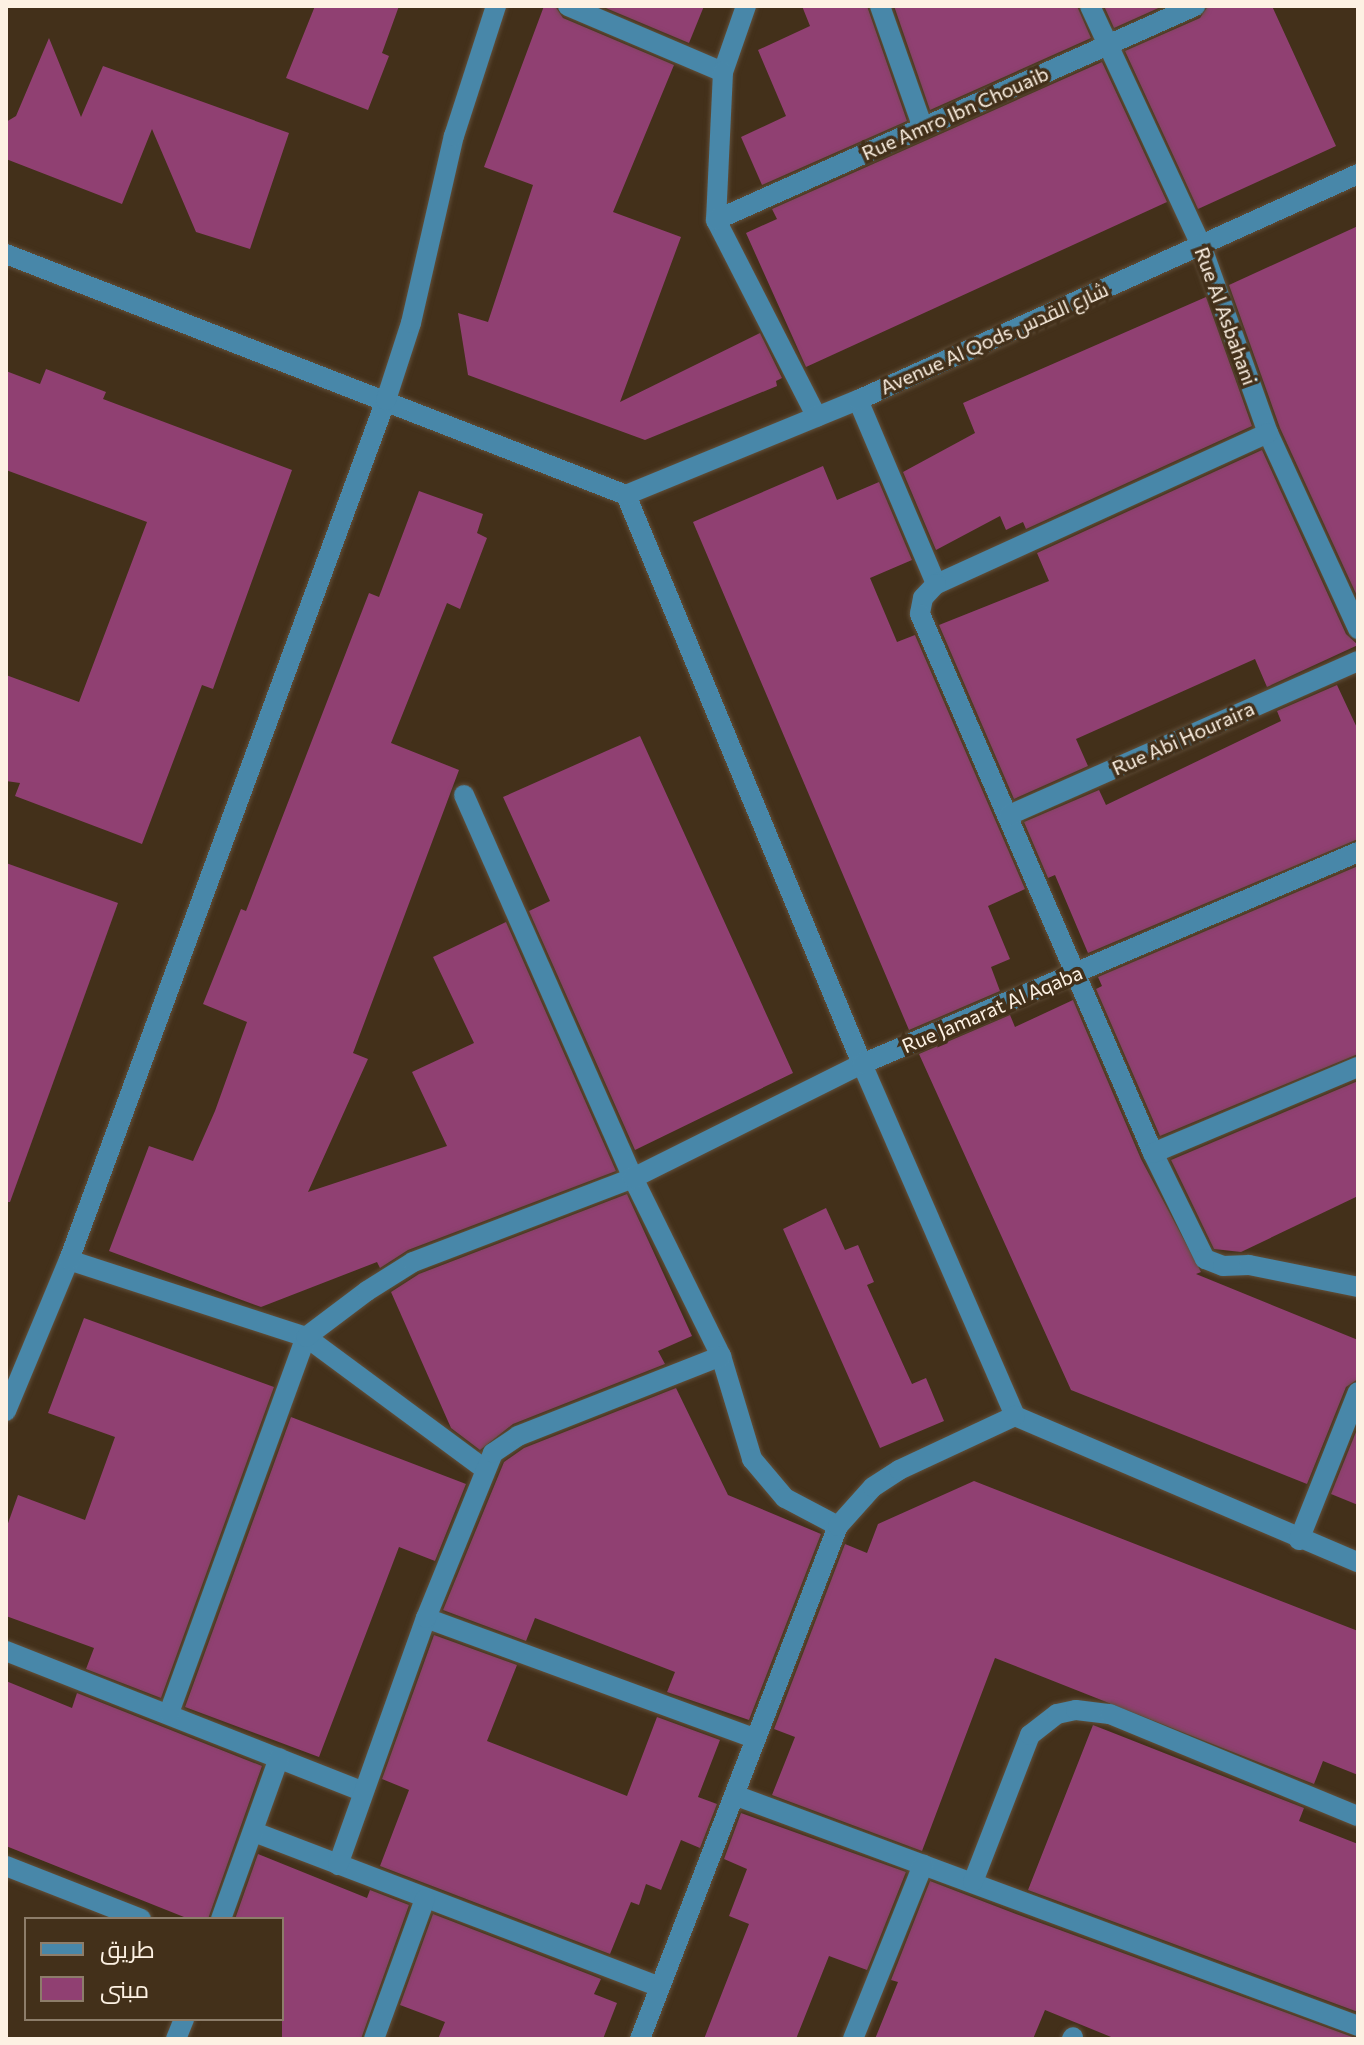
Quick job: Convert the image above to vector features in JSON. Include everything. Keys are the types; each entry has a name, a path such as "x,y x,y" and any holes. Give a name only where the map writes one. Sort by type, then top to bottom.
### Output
{"street":[{"path":"6,1411 69,1260 386,400 411,323 454,136 496,6"},
{"path":"568,6 723,72"},
{"path":"746,6 723,72 716,220 817,417"},
{"path":"880,6 923,128"},
{"name":"Rue Al Asbahani","path":"1090,6 1105,45 1201,245 1268,433 1358,629"},
{"name":"Rue Amro Ibn Chouaib","path":"716,220 1195,6"},
{"name":"Avenue Al Qods شارع القدس","path":"626,495 858,400 1358,174"},
{"path":"6,254 626,495 862,1064 1015,1416 1299,1540 1358,1562"},
{"path":"858,400 936,584"},
{"path":"1268,433 936,584 923,598 920,614 1153,1153 1205,1259 1223,1266 1249,1265 1358,1287"},
{"name":"Rue Abi Houraira","path":"1009,815 1358,661"},
{"path":"464,795 633,1178 721,1356 752,1459 785,1498 838,1526"},
{"name":"Rue Jamarat Al Aqaba","path":"306,1337 413,1262 633,1178 862,1064 1358,852"},
{"path":"1153,1153 1358,1067"},
{"path":"69,1260 306,1337 483,1468"},
{"path":"169,1713 306,1337"},
{"path":"338,1865 426,1618 483,1468 493,1453 518,1436 721,1356"},
{"path":"1299,1540 1358,1392"},
{"path":"640,2039 737,1796 838,1526 873,1487 899,1470 1015,1416"},
{"path":"426,1618 756,1739"},
{"path":"6,1651 362,1791"},
{"path":"973,1882 1030,1735 1057,1714 1076,1710 1110,1714 1358,1816"},
{"path":"222,1917 279,1758"},
{"path":"737,1796 1358,2026"},
{"path":"254,1832 659,1987"},
{"path":"853,2039 923,1865"},
{"path":"6,1866 136,1917"},
{"path":"374,2039 425,1899"}],"building":[{"path":"315,6 399,6 382,53 389,56 368,110 286,78"},
{"path":"544,6 555,6 563,18 674,65 613,212 681,237 620,402 760,333 782,378 776,381 777,386 645,440 468,375 458,313 488,322 533,185 484,167"},
{"path":"601,6 704,6 689,43"},
{"path":"802,6 867,6 907,121 762,185 741,137 786,116 758,50 810,26"},
{"path":"894,6 1077,6 1091,38 930,110"},
{"path":"1104,6 1163,6 1114,28"},
{"path":"1208,6 1272,6 1336,146 1198,209 1125,51 1200,18"},
{"path":"49,38 81,117 103,66 289,133 250,249 196,232 152,129 122,204 6,159 6,122 16,116"},
{"path":"1102,62 1167,202 806,367 746,233 777,219 772,209"},
{"path":"1358,226 1358,598 1280,428 1229,285"},
{"path":"1206,297 1252,426 1026,529 1023,522 1006,530 1000,516 936,550 903,472 975,433 963,403"},
{"path":"46,369 106,392 103,399 292,470 213,689 202,685 142,844 15,796 20,783 6,781 6,675 79,702 147,522 6,470 6,371 40,384"},
{"path":"1262,450 1346,634 1358,645 1267,687 1255,659 1076,739 1088,766 1014,799 939,625 1049,581 1037,553"},
{"path":"823,466 837,500 879,482 912,560 870,578 897,642 915,635 1025,889 988,906 1010,959 991,967 1000,991 909,1030 693,522"},
{"path":"419,491 483,514 477,533 487,538 460,609 447,603 391,743 459,770 353,1053 368,1059 308,1192 447,1146 412,1072 474,1043 433,957 506,922 616,1171 408,1250 380,1268 377,1262 261,1307 109,1251 149,1146 193,1161 215,1111 247,1022 203,1004 241,909 246,911 369,593 379,597"},
{"path":"1337,685 1358,730 1358,839 1088,953 1055,875 1048,878 1024,822 1099,790 1106,805 1281,721 1277,711"},
{"path":"640,736 793,1073 635,1150 529,911 550,901 503,797"},
{"path":"6,863 118,903 10,1202 6,1202"},
{"path":"1358,866 1358,1054 1160,1136 1096,989 1102,986 1098,977"},
{"path":"1073,1000 1141,1159 1201,1272 1196,1274 1358,1340 1358,1379 1346,1387 1307,1484 1071,1390 919,1054 1010,1015 1015,1027"},
{"path":"1358,1081 1358,1196 1241,1252 1214,1249 1171,1160"},
{"path":"627,1194 692,1336 658,1351 665,1364 513,1424 480,1450 451,1428 391,1292 419,1274"},
{"path":"826,1208 845,1250 858,1245 874,1282 867,1285 912,1384 926,1378 944,1421 880,1448 783,1229"},
{"path":"84,1318 274,1387 161,1698 86,1669 94,1648 6,1616 6,1529 18,1495 85,1520 115,1437 48,1413"},
{"path":"676,1388 728,1495 821,1534 749,1720 667,1692 675,1672 535,1618 526,1641 443,1610 504,1462 524,1448"},
{"path":"291,1417 466,1484 435,1561 399,1547 319,1757 185,1707"},
{"path":"1358,1427 1358,1505 1331,1494"},
{"path":"974,1481 1358,1631 1358,1775 1323,1761 1314,1784 995,1658 922,1851 772,1795 795,1737 774,1729 845,1544 867,1553 878,1524"},
{"path":"434,1635 517,1665 487,1741 627,1796 657,1717 720,1740 698,1797 717,1804 700,1848 681,1840 661,1890 646,1884 639,1905 631,1902 610,1954 380,1866 409,1790 382,1779"},
{"path":"6,1681 72,1708 77,1693 262,1766 209,1917 184,1917 6,1846"},
{"path":"1093,1725 1304,1808 1299,1821 1358,1844 1358,2012 1028,1890"},
{"path":"741,1813 906,1872 867,1970 829,1956 796,2039 704,2039 749,1924 729,1916 747,1869 724,1859"},
{"path":"258,1854 367,1898 370,1890 409,1905 361,2039 282,2039 284,1917 236,1917"},
{"path":"930,1881 1358,2039 1116,2039 1045,2010 1033,2039 875,2039 898,1982 891,1980"},
{"path":"433,1914 601,1979 594,1994 617,2003 603,2039 438,2039 445,2022 400,2005"}]}
